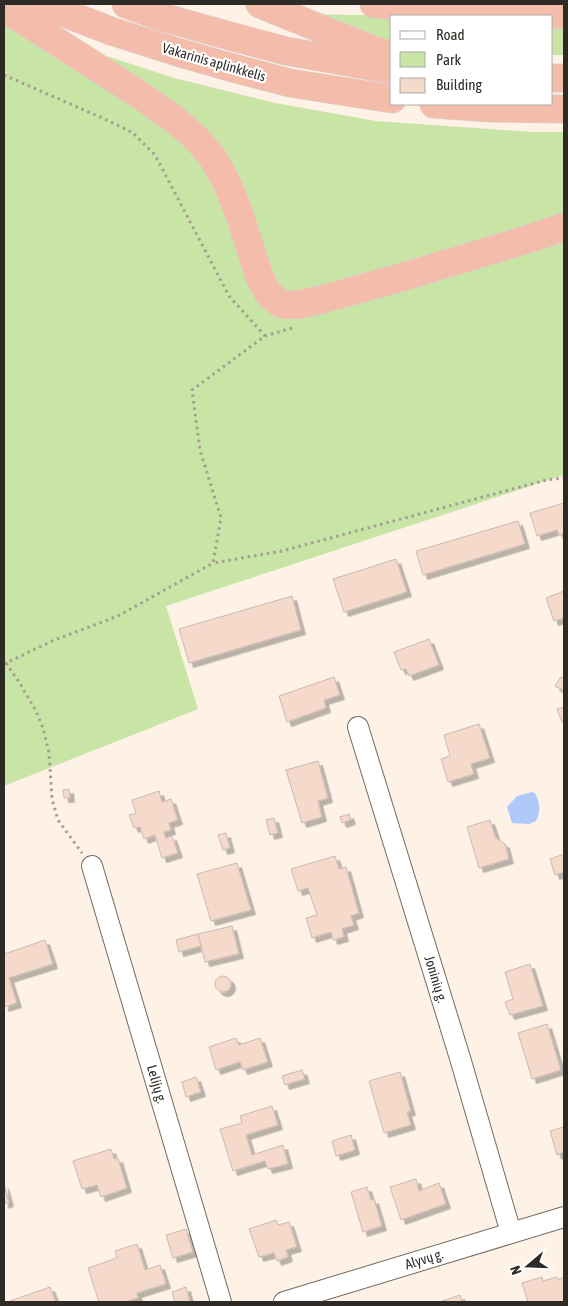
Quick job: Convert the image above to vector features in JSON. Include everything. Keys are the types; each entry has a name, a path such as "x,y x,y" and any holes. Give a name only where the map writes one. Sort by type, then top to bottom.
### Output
{"highway":[{"name":"Vakarinis aplinkkelis","path":"41,4 111,31 233,68 290,83 390,99"},
{"path":"126,4 162,17 278,49 390,70"},
{"path":"260,4 373,50 390,54"},
{"path":"374,4 517,8 564,16"},
{"path":"4,8 137,93 174,119 197,139 213,158 227,183 240,216 259,276 268,293 281,304 296,305 316,301 513,244 564,227"},
{"path":"448,105 490,108 564,109"}],"street":[{"name":"Joninių g.","path":"358,727 457,1049 511,1233"},
{"name":"Lelijų g.","path":"92,866 221,1302"},
{"name":"Alyvų g.","path":"284,1302 564,1217"}],"path":[{"path":"4,75 133,133 154,155 229,296 265,336"},
{"path":"213,563 221,518 200,450 192,390 265,336 293,328"},
{"path":"92,866 58,820 52,799 49,753 42,728 20,682 5,664 52,641 118,616 213,563 282,551 546,480 564,478"}],"green space":[{"path":"317,14 390,16 390,43"},
{"path":"4,20 174,78 275,103 376,121 531,132 564,132 564,475 166,606 198,709 4,786"},
{"path":"553,24 564,29 564,55 553,55"}],"water":[{"path":"535,793 539,804 539,814 536,821 529,824 512,823 507,807 517,796"}],"building":[{"path":"564,503 564,534 559,535 557,530 537,536 530,513"},
{"path":"518,521 525,544 423,575 416,551"},
{"path":"396,559 407,592 344,612 333,579"},
{"path":"564,591 564,618 554,621 546,598"},
{"path":"292,596 301,630 189,663 179,629"},
{"path":"429,639 439,665 409,676 406,669 401,670 394,652"},
{"path":"334,677 340,695 324,700 326,708 287,722 279,696"},
{"path":"564,677 564,694 563,690 555,686 560,678"},
{"path":"564,707 564,721 562,722 557,709"},
{"path":"479,724 490,758 471,764 474,774 448,782 441,759 450,756 444,735"},
{"path":"318,761 328,798 318,801 322,817 302,823 286,770"},
{"path":"69,789 70,798 64,798 63,790"},
{"path":"159,791 162,802 171,799 178,820 169,823 171,830 164,832 166,838 172,836 178,853 162,858 155,835 144,839 140,827 134,828 129,815 136,813 132,800"},
{"path":"349,814 351,820 342,823 340,817"},
{"path":"274,818 278,833 270,835 266,820"},
{"path":"490,820 496,838 505,844 509,859 479,868 467,827"},
{"path":"226,833 230,848 223,850 218,835"},
{"path":"564,854 564,872 555,875 550,859"},
{"path":"335,856 339,869 346,867 359,913 351,916 354,925 342,929 344,937 333,940 331,932 312,938 306,918 317,915 308,888 298,891 291,869"},
{"path":"237,863 251,910 211,921 197,874"},
{"path":"232,926 239,954 205,962 198,934"},
{"path":"198,934 201,946 179,952 176,940"},
{"path":"45,940 53,964 9,978 17,1003 4,1007 4,954"},
{"path":"530,964 543,1006 510,1015 505,1002 513,999 505,972"},
{"path":"223,976 231,984 223,992 215,984"},
{"path":"547,1024 561,1070 532,1079 518,1033"},
{"path":"236,1038 239,1045 260,1038 268,1062 243,1070 240,1062 216,1070 209,1047"},
{"path":"302,1070 305,1079 285,1085 282,1076"},
{"path":"400,1072 411,1111 407,1112 411,1125 384,1133 369,1081"},
{"path":"196,1077 201,1092 186,1097 182,1082"},
{"path":"272,1106 278,1125 246,1135 252,1155 283,1145 288,1164 268,1169 265,1161 233,1171 220,1129 242,1123 240,1116"},
{"path":"563,1127 564,1152 557,1155 550,1131"},
{"path":"351,1135 355,1150 336,1156 332,1141"},
{"path":"111,1149 114,1159 118,1158 127,1188 101,1197 97,1185 82,1189 73,1161"},
{"path":"416,1179 419,1191 439,1183 446,1204 401,1220 390,1187"},
{"path":"4,1184 9,1202 4,1204"},
{"path":"367,1187 371,1200 374,1199 382,1226 363,1232 351,1192"},
{"path":"276,1220 278,1225 289,1222 297,1247 286,1250 288,1257 277,1261 274,1253 259,1257 249,1229"},
{"path":"186,1229 193,1252 173,1258 166,1235"},
{"path":"137,1244 145,1270 160,1265 166,1284 137,1293 138,1298 125,1302 99,1302 88,1268 117,1258 115,1251"},
{"path":"542,1277 543,1281 557,1277 558,1280 564,1277 564,1302 528,1302 522,1283"},
{"path":"50,1287 56,1302 10,1301"},
{"path":"186,1287 190,1302 175,1302 172,1292"},
{"path":"460,1295 462,1302 439,1302"}]}
